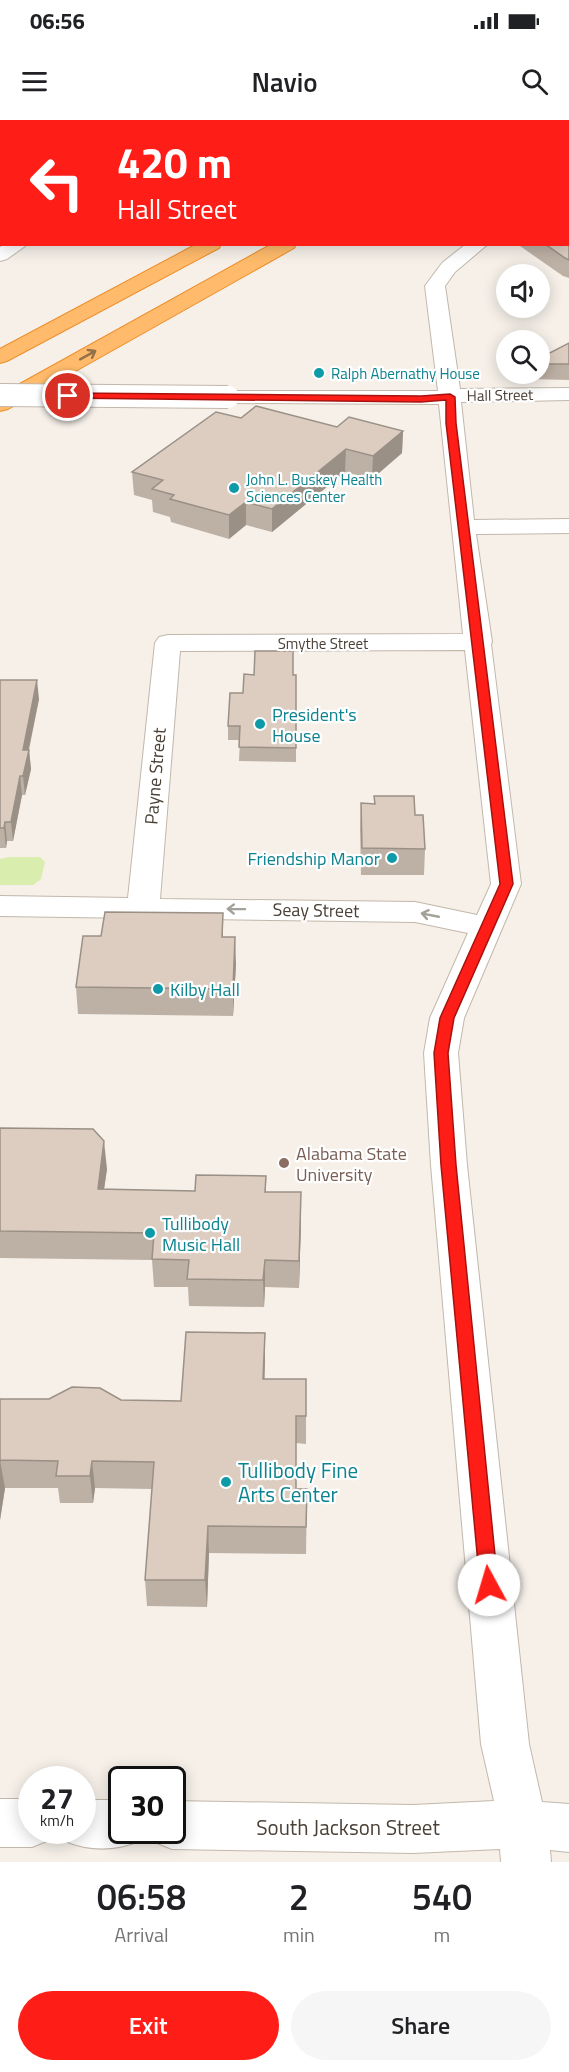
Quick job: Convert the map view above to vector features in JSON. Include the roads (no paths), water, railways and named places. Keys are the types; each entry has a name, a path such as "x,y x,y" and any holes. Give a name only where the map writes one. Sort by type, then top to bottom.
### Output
{"highway":[{"path":"41,335 138,273 173,246"},
{"path":"0,357 209,246"},
{"path":"242,268 274,246"},
{"path":"0,404 283,246"}],"street":[{"path":"0,255 16,246"},
{"path":"475,246 456,260 440,276 435,286 450,397 451,423 479,642 506,884 447,1018 441,1053 449,1165 505,1744 539,1838"},
{"name":"Hall Street","path":"0,395 421,399 480,394 569,394"},
{"path":"464,527 569,526"},
{"name":"Smythe Street","path":"168,643 479,642"},
{"name":"Payne Street","path":"143,908 168,643"},
{"name":"Seay Street","path":"0,906 415,912 488,927"},
{"path":"0,1822 18,1823"},
{"name":"South Jackson Street","path":"186,1825 413,1829 539,1838"}],"place":[{"name":"Ralph Abernathy House","path":"319,373"},
{"name":"John L. Buskey Health Sciences Center","path":"234,488"},
{"name":"President's House","path":"260,724"},
{"name":"Friendship Manor","path":"392,858"},
{"name":"Kilby Hall","path":"158,989"},
{"name":"Alabama State University","path":"284,1163"},
{"name":"Tullibody Music Hall","path":"150,1233"},
{"name":"Tullibody Fine Arts Center","path":"226,1482"}]}
